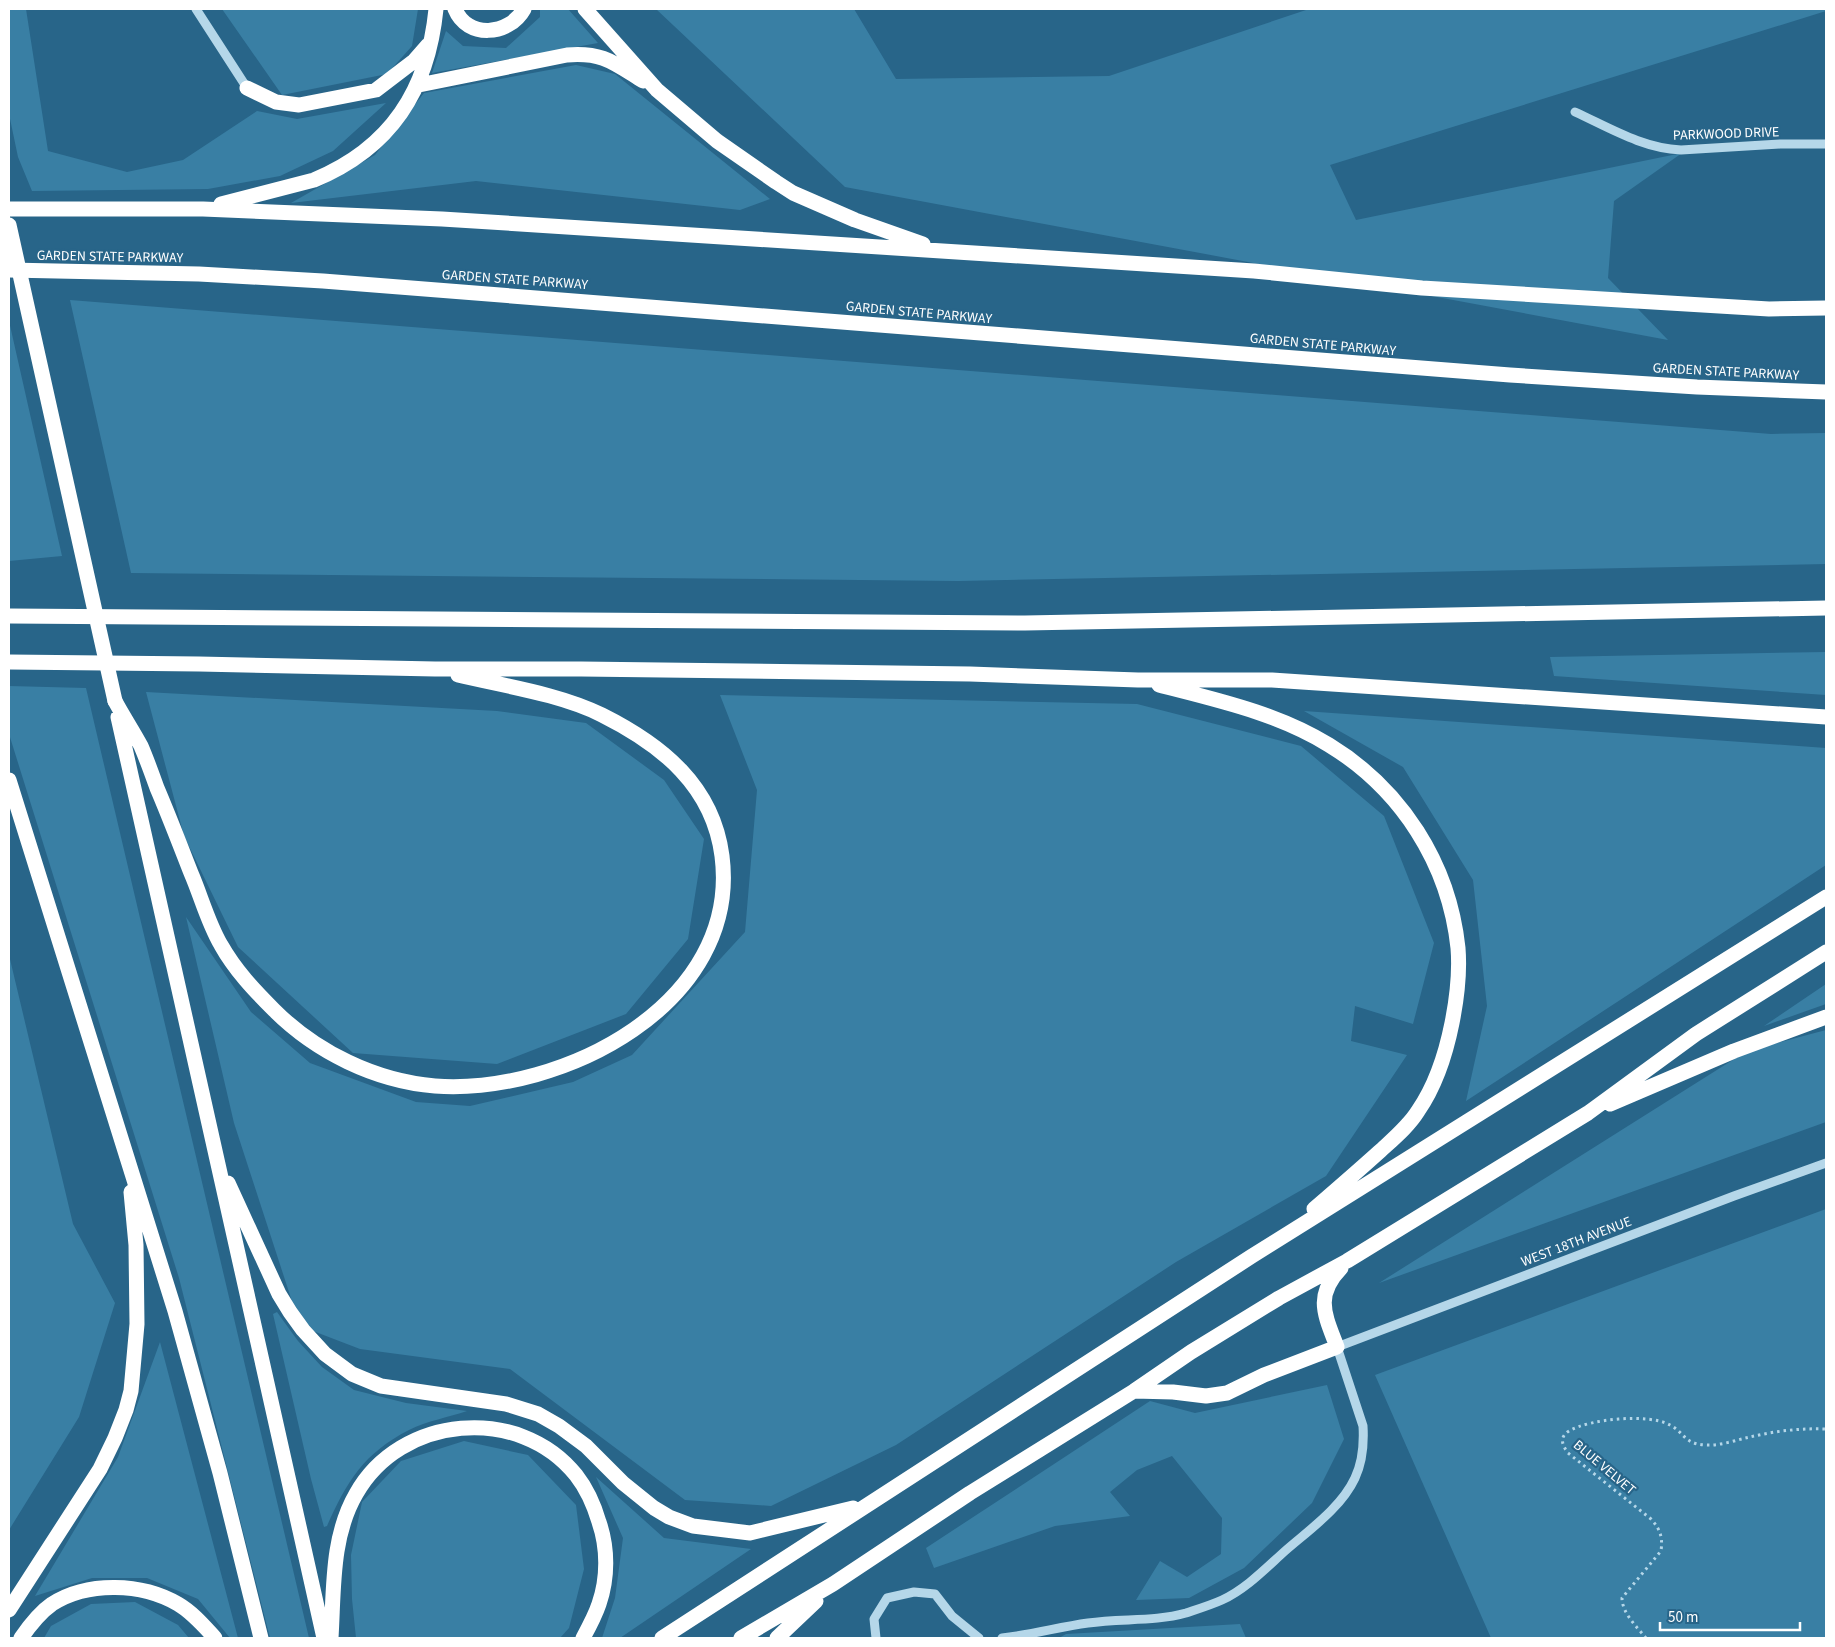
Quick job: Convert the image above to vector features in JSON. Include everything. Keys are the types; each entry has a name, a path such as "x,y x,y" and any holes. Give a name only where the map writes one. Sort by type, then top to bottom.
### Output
{"highway":[{"path":"203,209 300,185 328,174 353,160 380,138 401,114 418,85 433,38 436,9"},
{"path":"454,9 464,24 484,31 505,27 518,17 524,9"},
{"path":"585,9 658,90 717,141 793,192 855,220 941,250"},
{"path":"247,88 276,102 299,105 376,90 414,61 433,38"},
{"path":"418,85 584,53 611,61 658,90"},
{"path":"9,209 203,209 442,219 1254,271 1422,288 1769,309 1826,308"},
{"path":"9,225 324,1638"},
{"name":"GARDEN STATE PARKWAY","path":"9,270 199,274 323,281 1510,375 1697,387 1826,392"},
{"path":"1769,309 1826,317"},
{"path":"9,616 1025,623 1826,608"},
{"path":"9,662 435,669 581,668 970,674 1138,680 1272,680 1826,717"},
{"path":"115,701 141,746 219,941 245,981 301,1034 347,1061 405,1081 435,1086 491,1083 524,1077 556,1068 593,1054 619,1040 644,1023 667,1003 685,983 712,938 720,915 723,892 724,868 722,851 714,820 704,799 690,779 660,752 626,728 599,713 572,702 435,669"},
{"path":"1138,680 1248,708 1308,734 1348,757 1382,786 1408,816 1432,857 1441,878 1454,923 1458,949 1458,972 1457,994 1449,1036 1431,1088 1418,1111 1402,1131 1354,1175 1252,1256"},
{"path":"9,780 175,1311 218,1463 261,1638"},
{"path":"662,1638 727,1598 865,1506 1252,1256 1826,897"},
{"path":"741,1638 833,1584 970,1493 1134,1391 1191,1352 1279,1298 1347,1261 1588,1113 1696,1034 1826,952"},
{"path":"1588,1113 1734,1051 1826,1017"},
{"path":"215,1154 278,1294 303,1330 325,1354 352,1374 381,1386 506,1404 538,1414 559,1426 586,1446 623,1483 654,1508 693,1526 750,1533 865,1506"},
{"path":"9,1610 100,1469 115,1438 131,1391 137,1324 136,1245 129,1166"},
{"path":"1134,1391 1173,1392 1206,1396 1227,1393 1337,1347 1328,1325 1323,1302 1325,1290 1332,1277 1347,1261"},
{"path":"332,1638 336,1557 339,1540 345,1517 364,1480 381,1462 418,1438 444,1430 470,1427 487,1428 516,1434 540,1445 575,1474 586,1490 595,1508 605,1539 605,1563 600,1603 583,1638"},
{"path":"777,1638 833,1584"},
{"path":"22,1638 40,1614 52,1604 71,1595 120,1587 143,1590 162,1596 180,1605 215,1638"}],"street":[{"path":"196,9 247,88"},
{"name":"PARKWOOD DRIVE","path":"1575,112 1641,143 1665,149 1826,144"},
{"name":"WEST 18TH AVENUE","path":"1337,1347 1734,1196 1826,1163"},
{"path":"1002,1638 1025,1636 1088,1623 1163,1618 1186,1613 1223,1600 1253,1580 1342,1498 1355,1478 1362,1459 1363,1426 1337,1347"},
{"path":"876,1638 874,1619 887,1598 914,1592 935,1594 952,1616 979,1638"}],"path":[{"name":"BLUE VELVET","path":"1646,1638 1625,1610 1622,1598 1661,1551 1661,1533 1650,1518 1568,1453 1563,1447 1562,1439 1565,1434 1587,1423 1632,1419 1663,1422 1672,1426 1689,1441 1705,1446 1783,1430 1826,1429"}],"shaded area":[{"path":"9,9 26,9 48,151 127,172 183,160 257,111 297,119 386,103 333,151 280,176 208,189 32,191 18,157 9,114"},
{"path":"222,9 418,9 412,46 387,74 282,95"},
{"path":"540,9 568,9 598,43 432,73 446,31 463,46 506,48 540,17"},
{"path":"656,9 854,9 896,79 1109,76 1309,9 1826,9 1826,11 1330,165 1356,220 1682,153 1614,201 1608,278 1668,340 845,187"},
{"path":"576,65 615,74 770,199 740,210 476,181 291,203 375,155 424,93"},
{"path":"70,300 1771,434 1826,433 1826,564 958,581 131,573"},
{"path":"9,321 62,556 9,561"},
{"path":"1826,652 1826,695 1554,676 1550,657"},
{"path":"9,686 86,688 309,1638 270,1638 179,1278 9,734"},
{"path":"146,692 497,711 586,723 664,780 704,839 688,939 626,1014 497,1064 353,1053 238,947 184,836"},
{"path":"720,695 1137,704 1301,746 1384,816 1434,943 1413,1024 1355,1006 1351,1041 1407,1055 1326,1176 1176,1262 896,1445 771,1506 685,1500 510,1369 360,1349 300,1326 234,1123 186,917 251,1012 310,1063 416,1102 470,1106 573,1082 632,1055 745,932 757,790"},
{"path":"1304,711 1826,748 1826,865 1466,1101 1487,1006 1473,880 1403,767"},
{"path":"9,955 73,1224 115,1303 79,1417 9,1530"},
{"path":"1826,984 1826,1004 1764,1026"},
{"path":"1826,1030 1826,1122 1379,1283 1747,1051"},
{"path":"1826,1209 1826,1638 1491,1638 1375,1375"},
{"path":"277,1312 298,1341 322,1367 354,1390 406,1403 467,1411 416,1427 380,1448 350,1482 327,1526 324,1527 273,1314"},
{"path":"160,1342 238,1638 230,1638 198,1599 147,1578 92,1578 35,1596 118,1457"},
{"path":"1327,1385 1344,1439 1312,1503 1244,1568 1189,1598 1136,1600 1160,1561 1187,1577 1221,1554 1222,1518 1172,1456 1137,1470 1110,1492 1130,1516 1055,1526 934,1568 926,1548 1150,1401 1195,1413"},
{"path":"464,1441 528,1455 576,1505 584,1569 569,1628 560,1638 356,1638 352,1599 351,1555 362,1502 401,1461"},
{"path":"596,1477 664,1538 751,1549 620,1638 602,1638 615,1598 623,1538"},
{"path":"135,1602 178,1625 189,1638 44,1638 51,1626 91,1604"},
{"path":"1240,1624 1246,1638 1059,1638 1066,1634"}]}
